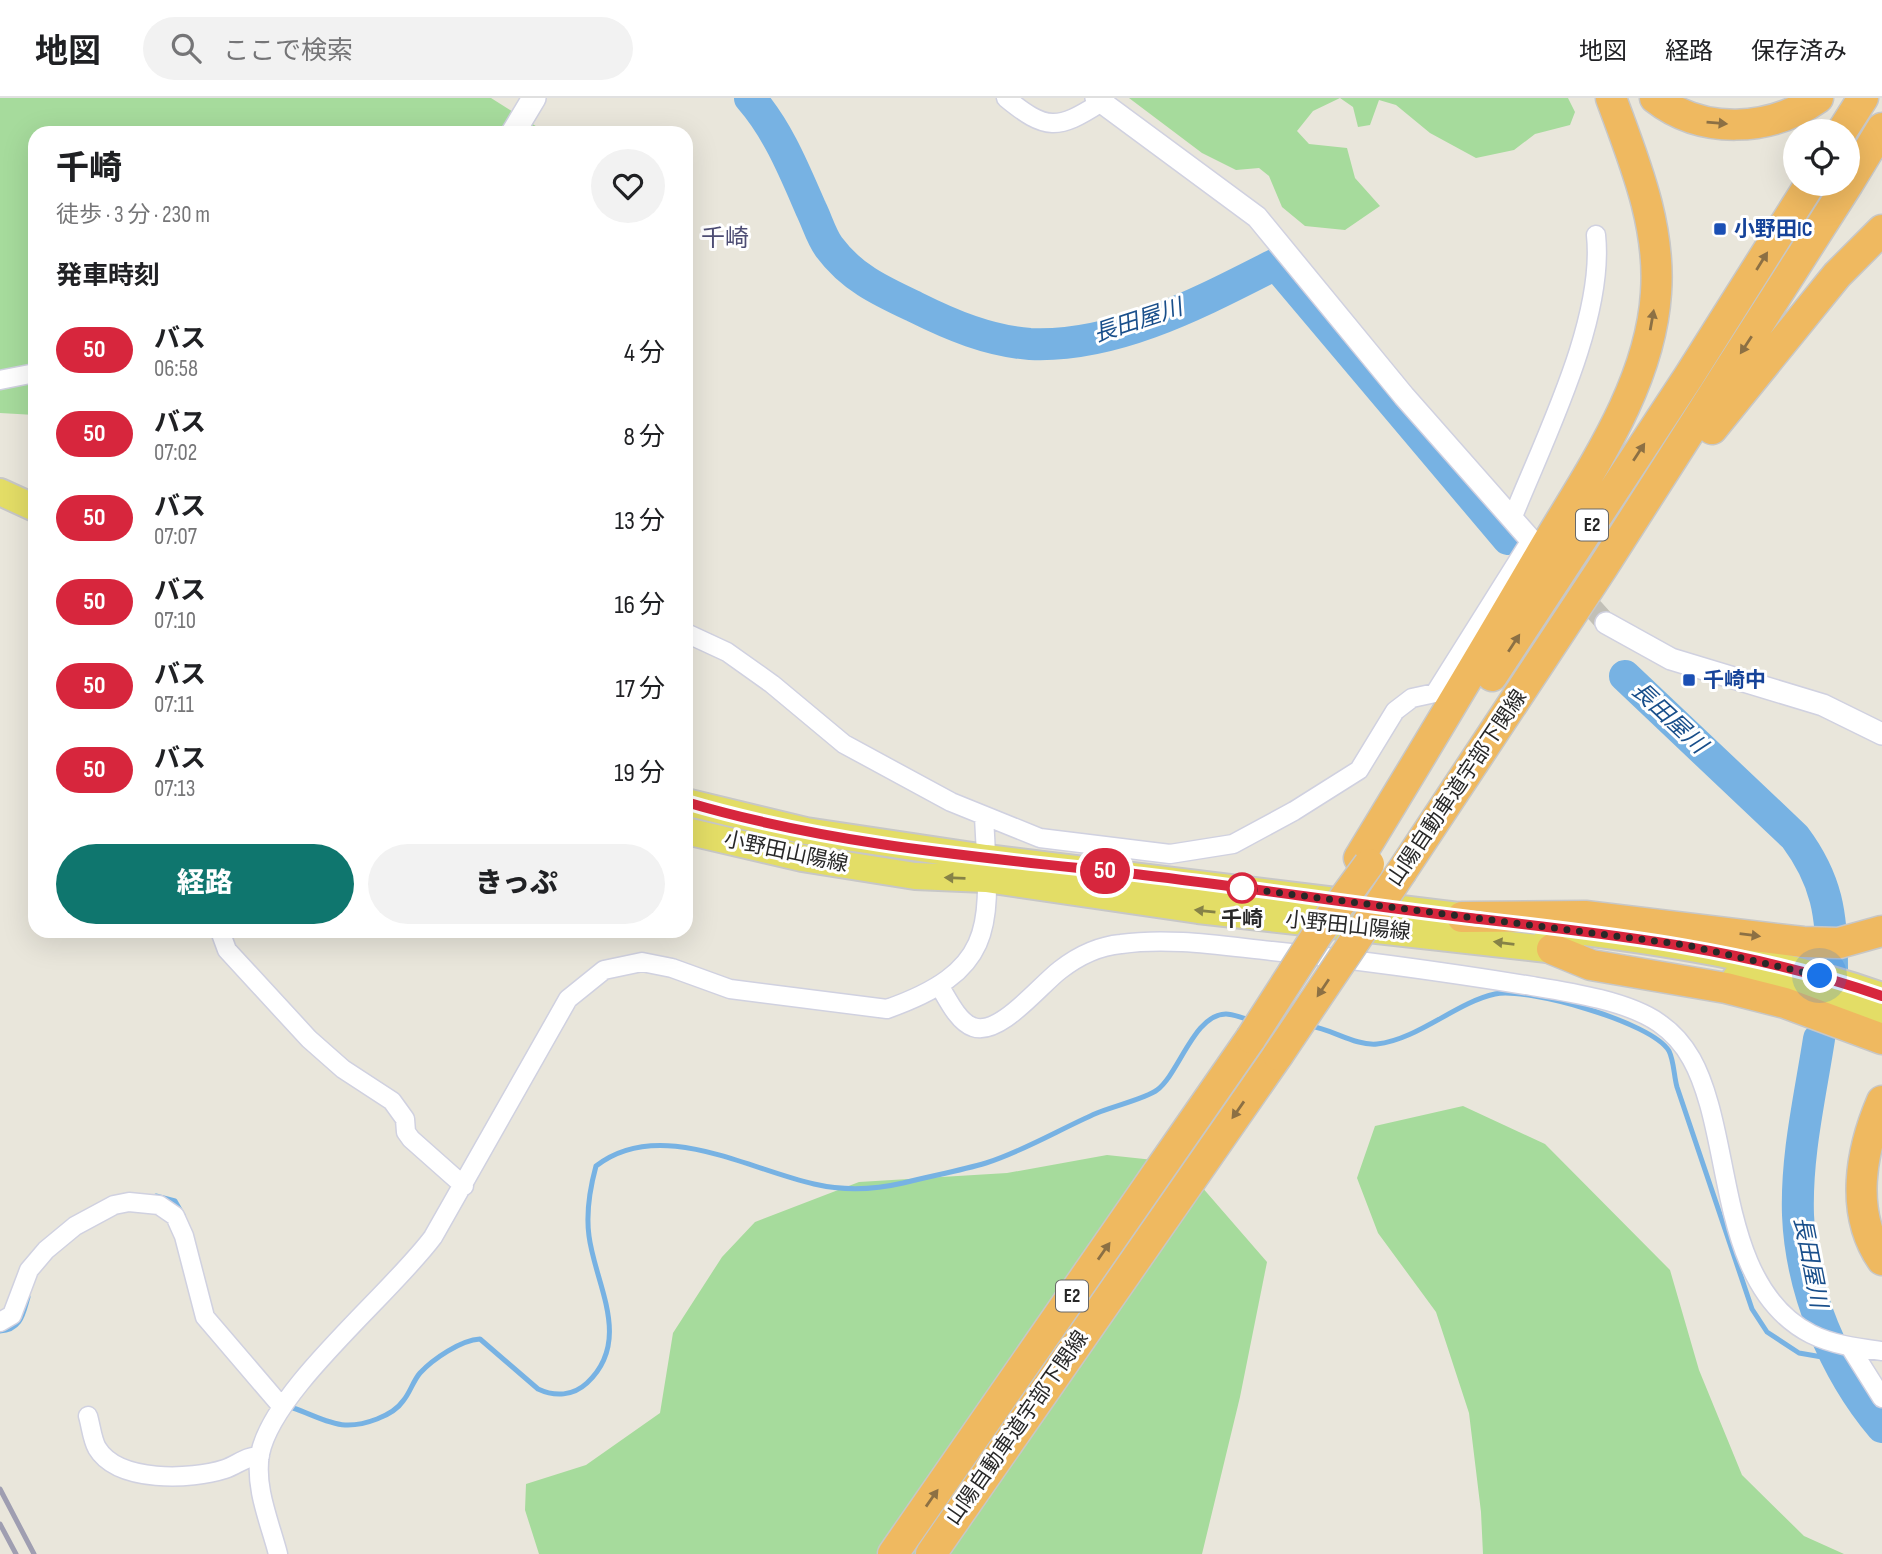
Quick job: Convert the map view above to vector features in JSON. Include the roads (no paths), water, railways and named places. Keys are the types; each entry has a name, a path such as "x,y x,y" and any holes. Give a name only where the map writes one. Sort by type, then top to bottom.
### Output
{"highway":[{"path":"1364,861 1594,463 1614,426 1646,352 1656,295 1656,247 1640,179 1611,98"},
{"path":"1655,98 1684,116 1719,125 1756,123 1818,98"},
{"path":"1850,119 1863,98"},
{"name":"山陽自動車道宇部下関線","path":"1860,164 1882,128"},
{"name":"山陽自動車道宇部下関線","path":"893,1554 1251,1038 1364,861 1689,376 1802,196"},
{"name":"山陽自動車道宇部下関線","path":"931,1554 1278,1055 1402,871 1603,567 1840,196"},
{"path":"1603,567 1782,340 1837,275 1882,230"},
{"path":"1462,917 1585,916 1804,942 1839,943 1882,931"},
{"path":"1552,949 1591,965 1726,988 1785,1003 1882,1039"},
{"path":"1882,1101 1866,1144 1861,1191 1868,1234 1882,1260"},
{"path":"1882,1154 1878,1197 1882,1217"}],"main road":[{"path":"517,126 534,98"},
{"path":"0,492 28,505"},
{"name":"小野田山陽線","path":"693,804 986,869 1198,910 1663,964 1774,985 1833,1000 1882,1018"},
{"name":"小野田山陽線","path":"693,833 802,858 903,874 986,869 1462,917 1713,950 1841,982 1882,996"}],"street":[{"path":"693,636 727,652 772,684 844,744 951,802 1040,838 1170,854 1233,844 1294,811 1359,770 1395,711 1412,698 1435,693 1531,540 1404,396 1257,217 1098,100 1061,124 1039,121 1006,98"},
{"path":"1512,519 1570,372 1588,314 1599,260 1596,235"},
{"path":"0,380 28,374"},
{"path":"1606,623 1671,659 1707,673 1823,705 1880,728"},
{"path":"278,1554 260,1483 260,1456 267,1431 282,1407 414,1264 464,1186 568,999 588,980 604,970 642,962 671,968 730,989 887,1009 939,985 965,967 980,942 986,869 984,816"},
{"path":"223,938 227,950 309,1040 342,1069 392,1101 405,1119 406,1132 411,1139 464,1186"},
{"path":"939,985 964,1023 974,1028 987,1029 1000,1024 1041,985 1079,957 1118,944 1146,942 1218,945 1383,963 1536,986 1627,1007 1660,1023 1693,1060 1713,1117 1745,1254 1751,1273 1762,1290 1789,1321 1813,1335 1850,1347 1882,1351"},
{"path":"0,1322 12,1315 29,1270 46,1250 75,1226 114,1205 129,1202 159,1205 175,1216 184,1236 205,1317 282,1407"},
{"path":"1850,1347 1882,1398"},
{"path":"88,1416 97,1448 116,1467 141,1473 189,1477 226,1469 252,1456 260,1456"}],"waterway":[{"name":"長田屋川","path":"750,98 777,137 824,238 838,258 857,275 879,289 942,320 985,336 1030,344 1094,339 1157,320 1276,264 1508,539"},
{"name":"長田屋川","path":"1625,676 1795,837 1814,868 1826,899 1831,931 1832,968"},
{"path":"1310,1026 1360,1042 1377,1044 1407,1036 1481,998 1511,993 1587,1009 1615,1018 1658,1040 1671,1055 1677,1087 1752,1309 1767,1332 1799,1353 1822,1357 1843,1370"},
{"path":"293,1408 339,1424 369,1422 398,1406 418,1376 432,1362 456,1347 480,1339 538,1389 564,1394 582,1387 601,1366 608,1349 609,1330 608,1311 589,1236 590,1192 596,1166 621,1152 647,1146 675,1146 704,1151 788,1177 836,1188 870,1188 903,1183 1000,1158 1097,1113 1152,1093 1165,1082 1205,1024 1226,1014 1252,1020"},
{"name":"長田屋川","path":"1819,1039 1799,1171 1798,1215 1801,1243 1813,1300 1823,1328 1849,1380 1882,1427"},
{"path":"156,1196 175,1201 183,1215"},
{"path":"0,1331 13,1328 17,1324 28,1297"}],"tunnel":[{"path":"1551,562 1606,623"}],"railway":[{"path":"0,1489 34,1554"},
{"path":"0,1524 16,1554"}],"place":[{"name":"小野田IC","path":"1720,229"},
{"name":"千崎中","path":"1689,680"},
{"name":"千崎","path":"1242,888"}],"district":[{"name":"千崎","path":"725,238"}]}
